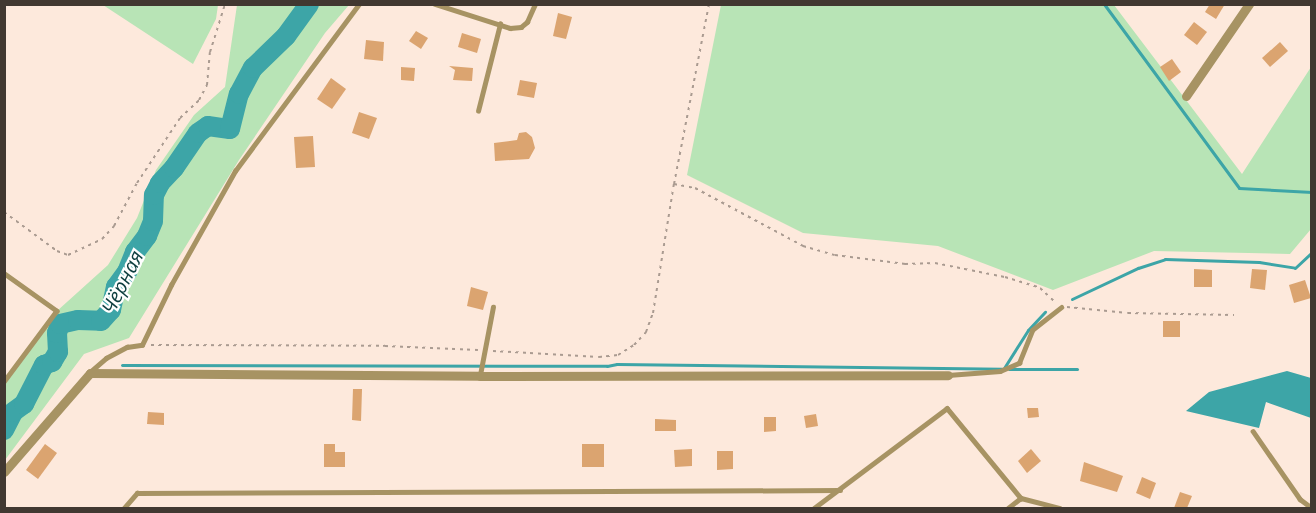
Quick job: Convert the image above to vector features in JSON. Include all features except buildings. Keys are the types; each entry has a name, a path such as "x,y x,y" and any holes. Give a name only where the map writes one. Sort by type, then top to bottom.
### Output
{"street":[{"path":"1186,96 1249,4"},
{"path":"4,472 90,373 480,376 948,375"}],"lane":[{"path":"90,373 106,358 127,347 142,345 171,285 235,171 359,4"},
{"path":"435,4 510,28 521,27 527,22 535,4"},
{"path":"478,111 500,24"},
{"path":"4,273 57,311 4,382"},
{"path":"480,376 493,307"},
{"path":"948,375 1000,371 1019,363 1032,330 1060,307"},
{"path":"814,508 947,408 1021,498 1060,508"},
{"path":"1253,431 1300,499 1311,508"},
{"path":"124,508 137,493 840,490"},
{"path":"1008,508 1021,498"}],"path":[{"path":"4,212 57,251 68,255 102,239 114,225 137,183 180,118 199,100 207,85 210,52 225,4"},
{"path":"142,345 385,345 598,357 618,355 646,332 653,313 674,184 709,4"},
{"path":"674,184 695,188 803,246 835,255 905,264 935,264 1005,277 1040,288 1060,307 1128,313 1234,315"}],"green space":[{"path":"103,5 218,5 216,19 193,64"},
{"path":"237,5 349,5 325,33 239,160 129,338 84,354 5,460 5,383 57,311 108,265 137,218 156,170 194,115 225,87"},
{"path":"721,5 1114,5 1242,174 1311,67 1311,229 1290,254 1154,251 1053,290 938,246 803,233 687,175"}],"water":[{"path":"1287,371 1311,378 1311,418 1266,402 1259,428 1186,411 1209,392"}],"waterway":[{"name":"Чёрная","path":"4,430 13,412 24,404 44,365 52,362 58,352 57,333 60,324 78,320 101,321 111,310 116,287 127,272 135,252 147,236 153,221 154,195 160,183 174,168 198,133 208,126 230,129 239,94 253,68 286,36 309,4"},
{"path":"1104,4 1239,188 1312,192"},
{"path":"1072,299 1138,268 1165,259 1259,262 1295,268 1312,252"},
{"path":"1004,368 1028,330 1045,312"},
{"path":"122,365 607,366 617,364 1002,369"},
{"path":"1009,369 1077,369"}]}
